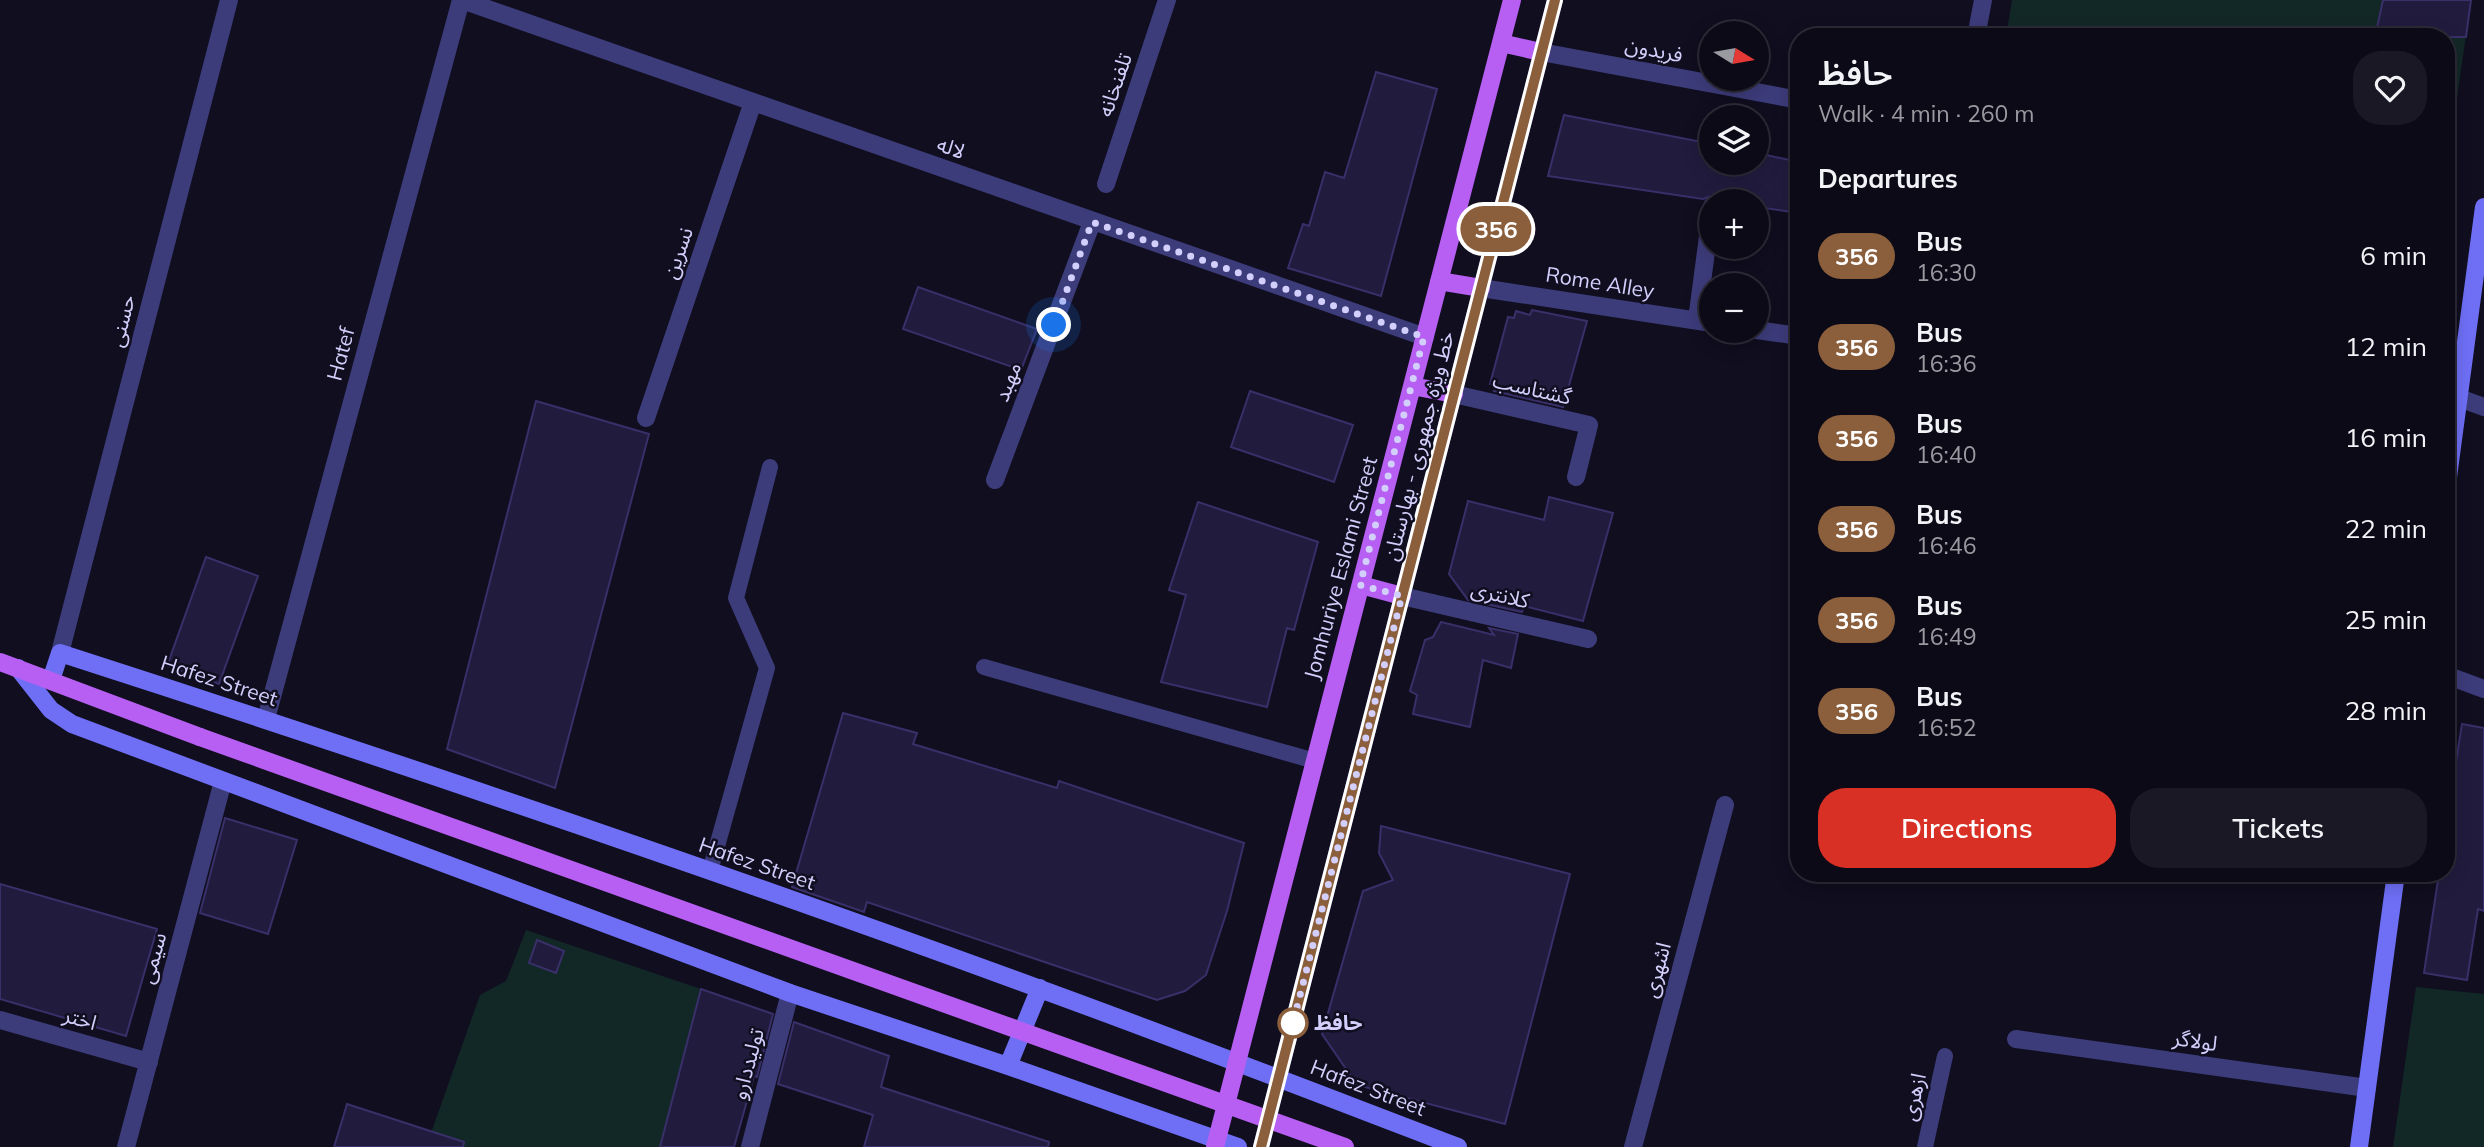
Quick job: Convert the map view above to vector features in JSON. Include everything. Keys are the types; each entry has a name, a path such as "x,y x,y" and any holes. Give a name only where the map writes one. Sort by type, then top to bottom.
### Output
{"main road":[{"name":"Jomhuriye Eslami Street","path":"1216,1144 1511,0"},
{"path":"1501,43 1542,52"},
{"path":"2455,415 2484,207"},
{"path":"1439,281 1481,288"},
{"path":"1412,386 1454,394"},
{"path":"1360,585 1402,596"},
{"path":"51,680 60,653"},
{"name":"Hafez Street","path":"60,653 266,719 710,871 1040,988 1458,1147"},
{"path":"0,662 200,737 1345,1147"},
{"path":"18,667 51,710 72,724 790,993 1008,1066 1216,1144 1238,1147"},
{"path":"2359,1147 2395,882"},
{"path":"1008,1066 1040,988"}],"street":[{"name":"حسنی","path":"60,653 229,0"},
{"name":"لاله","path":"461,0 1424,337"},
{"name":"Hatef","path":"266,719 461,0"},
{"name":"تلفنخانه","path":"1106,184 1167,0"},
{"path":"1978,28 1983,0"},
{"name":"فریدون","path":"1542,52 1790,98"},
{"name":"نسرین","path":"646,418 753,102"},
{"name":"مهبد","path":"995,480 1092,222"},
{"name":"Rome Alley","path":"1481,288 1699,321"},
{"path":"1769,332 1790,335"},
{"name":"گشتاسب","path":"1454,394 1589,425 1576,477"},
{"path":"2459,398 2484,407"},
{"name":"کلانتری","path":"1402,596 1588,639"},
{"path":"2455,678 2484,689"},
{"name":"سیمی","path":"126,1147 223,781"},
{"name":"اشهری","path":"1633,1147 1725,805"},
{"name":"تولیددارو","path":"750,1147 790,993"},
{"name":"اختر","path":"0,1020 149,1062"},
{"name":"لولاگر","path":"2016,1039 2367,1088"}],"lane":[{"name":"خط ویژه جمهوری - بهارستان","path":"1261,1147 1555,0"},
{"path":"710,871 767,668 736,598 770,467"},
{"path":"984,667 1315,761"},
{"name":"ازهری","path":"1924,1147 1945,1056"}],"green space":[{"path":"2012,0 2471,0 2455,112 2455,28 2007,28"},
{"path":"526,930 701,989 660,1147 426,1147 480,995 506,981"},
{"path":"2416,987 2484,994 2484,1147 2393,1147"}],"building":[{"path":"2383,0 2471,0 2466,37 2455,37 2455,28 2377,28"},
{"path":"1376,72 1437,89 1381,296 1288,268 1303,224 1309,226 1325,172 1344,178"},
{"path":"1564,115 1699,141 1699,175 1769,175 1769,156 1790,160 1790,212 1769,209 1769,189 1699,189 1699,198 1548,176"},
{"path":"918,287 1037,329 1021,370 903,329"},
{"path":"1532,310 1587,321 1563,407 1494,391 1496,385 1490,384 1508,317 1514,318 1516,311 1530,315"},
{"path":"1250,391 1353,425 1334,482 1231,447"},
{"path":"536,401 649,434 555,788 447,749"},
{"path":"1549,497 1613,513 1583,621 1524,606 1522,612 1468,600 1449,574 1468,501 1544,520"},
{"path":"1198,502 1318,542 1294,630 1287,628 1267,707 1161,682 1186,595 1169,590"},
{"path":"206,557 258,576 219,684 167,666"},
{"path":"1441,622 1494,635 1489,628 1518,634 1511,668 1483,660 1470,727 1413,714 1417,695 1410,691 1425,640 1433,637"},
{"path":"843,713 917,733 913,744 1057,788 1059,781 1244,843 1227,911 1206,975 1185,991 1157,1000 867,902 864,912 792,887"},
{"path":"2462,724 2484,728 2484,911 2478,909 2467,980 2424,973 2438,882 2455,882 2455,768"},
{"path":"225,818 297,840 268,934 200,913"},
{"path":"1381,826 1570,874 1505,1124 1357,1085 1322,1034 1363,891 1393,880 1379,853"},
{"path":"0,884 157,929 126,1036 0,999"},
{"path":"537,940 564,951 556,973 529,963"},
{"path":"701,989 773,1014 757,1077 754,1076 734,1147 660,1147"},
{"path":"794,1022 889,1056 881,1087 1049,1142 1048,1147 864,1147 873,1115 778,1084"},
{"path":"347,1104 464,1142 463,1147 334,1147"}],"bus line":[{"name":"356","path":"1261,1147 1555,0"}],"place":[{"name":"حافظ","path":"1293,1023"}],"route":[{"path":"1054,325 1092,222 1424,337 1360,585 1402,596 1293,1023"}]}
